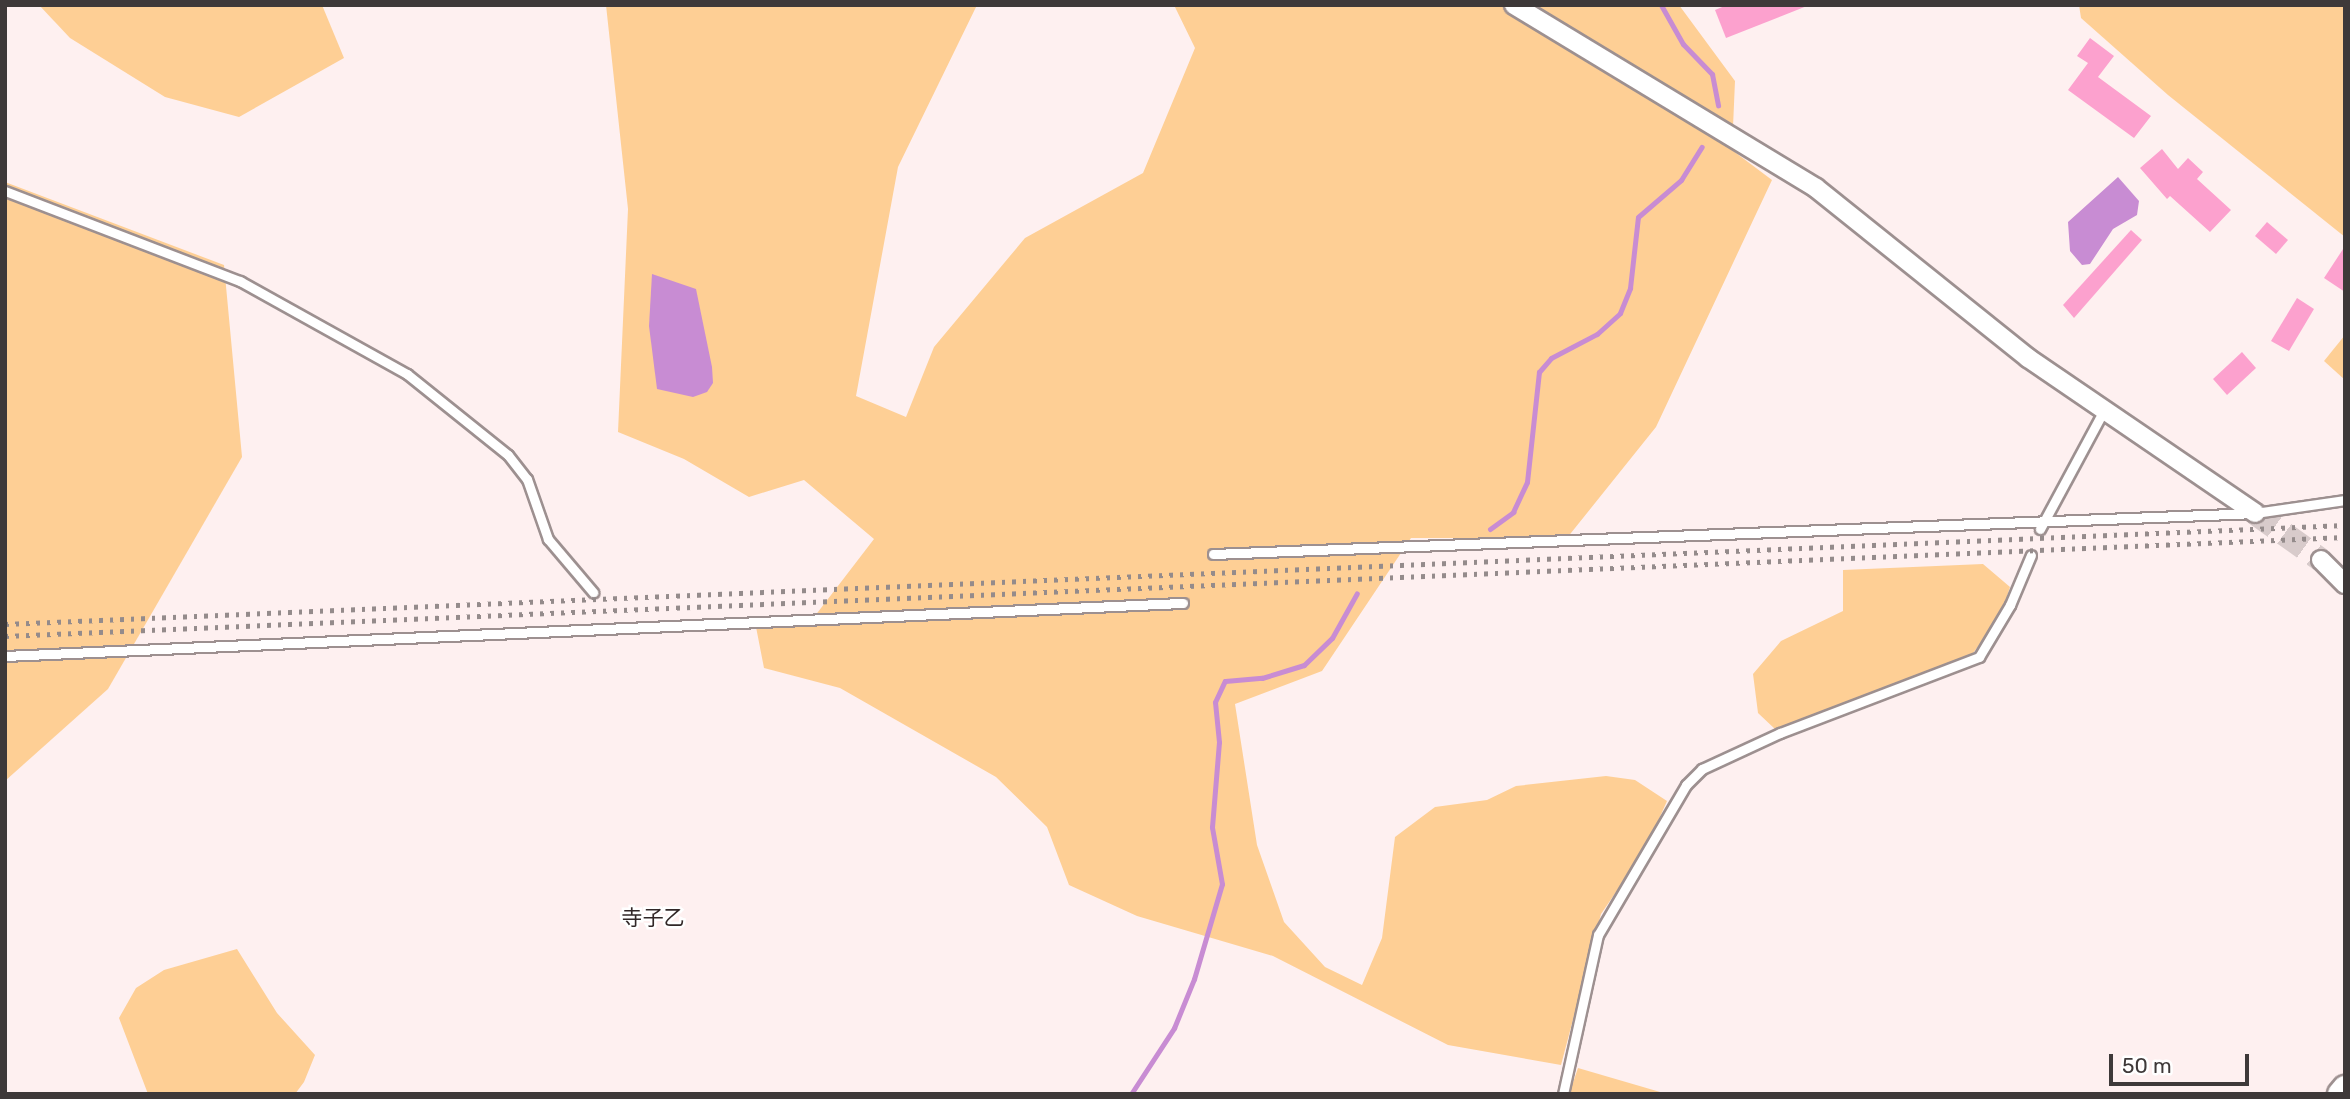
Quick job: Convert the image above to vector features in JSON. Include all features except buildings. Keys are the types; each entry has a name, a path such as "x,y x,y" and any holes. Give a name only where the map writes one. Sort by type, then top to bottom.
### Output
{"street":[{"path":"1514,5 1816,188 2028,358 2255,513"},
{"path":"2321,560 2345,584"},
{"path":"2340,1094 2345,1088"}],"lane":[{"path":"5,191 240,281 407,374 508,455 527,479 548,539 593,592"},
{"path":"2042,526 2104,410"},
{"path":"1213,554 2042,526 2255,513 2345,500"},
{"path":"1563,1094 1598,935 1686,785 1702,769 1780,733 1979,657 2005,615 2031,555"},
{"path":"5,656 617,625 1183,603"},
{"path":"612,614 617,625"}],"shaded area":[{"path":"39,5 322,5 344,58 239,117 165,97 70,38"},
{"path":"606,5 977,5 898,167 856,396 906,417 934,347 1025,238 1143,173 1195,48 1174,5 1679,5 1735,81 1732,150 1772,180 1656,427 1567,538 1411,538 1322,671 1235,704 1257,845 1284,922 1325,967 1362,985 1382,938 1395,837 1435,807 1487,800 1516,786 1606,776 1635,780 1667,801 1646,848 1601,914 1561,1065 1448,1045 1273,956 1137,916 1069,885 1047,827 996,777 840,688 764,668 756,627 808,625 874,539 804,480 749,497 684,459 618,432 628,209"},
{"path":"2079,5 2345,5 2345,237 2168,95 2081,18"},
{"path":"2118,177 2139,201 2137,215 2113,229 2090,264 2082,265 2070,251 2068,222"},
{"path":"5,182 224,265 242,457 108,689 5,781"},
{"path":"652,274 696,289 712,367 713,383 707,392 693,397 657,389 649,326"},
{"path":"2345,335 2345,380 2324,361"},
{"path":"1983,564 2010,587 2001,615 1971,656 1776,730 1758,713 1753,674 1781,641 1843,611 1843,570"},
{"path":"237,949 277,1013 315,1055 304,1082 295,1094 148,1094 119,1018 136,988 164,970"},
{"path":"1578,1068 1667,1094 1569,1094"}],"waterway":[{"path":"1661,5 1683,44 1712,74 1718,105"},
{"path":"1490,529 1513,512 1527,482 1539,372 1551,358 1597,334 1620,313 1630,288 1638,217 1681,180 1702,147"},
{"path":"1131,1094 1174,1028 1194,979 1222,884 1212,827 1219,742 1215,702 1225,681 1262,678 1304,665 1332,638 1357,593"}],"tunnel":[{"path":"2255,513 2321,560"}],"railway":[{"path":"5,624 2345,525"},
{"path":"5,636 2345,537"}],"district":[{"name":"寺子乙","path":"653,918"}]}
